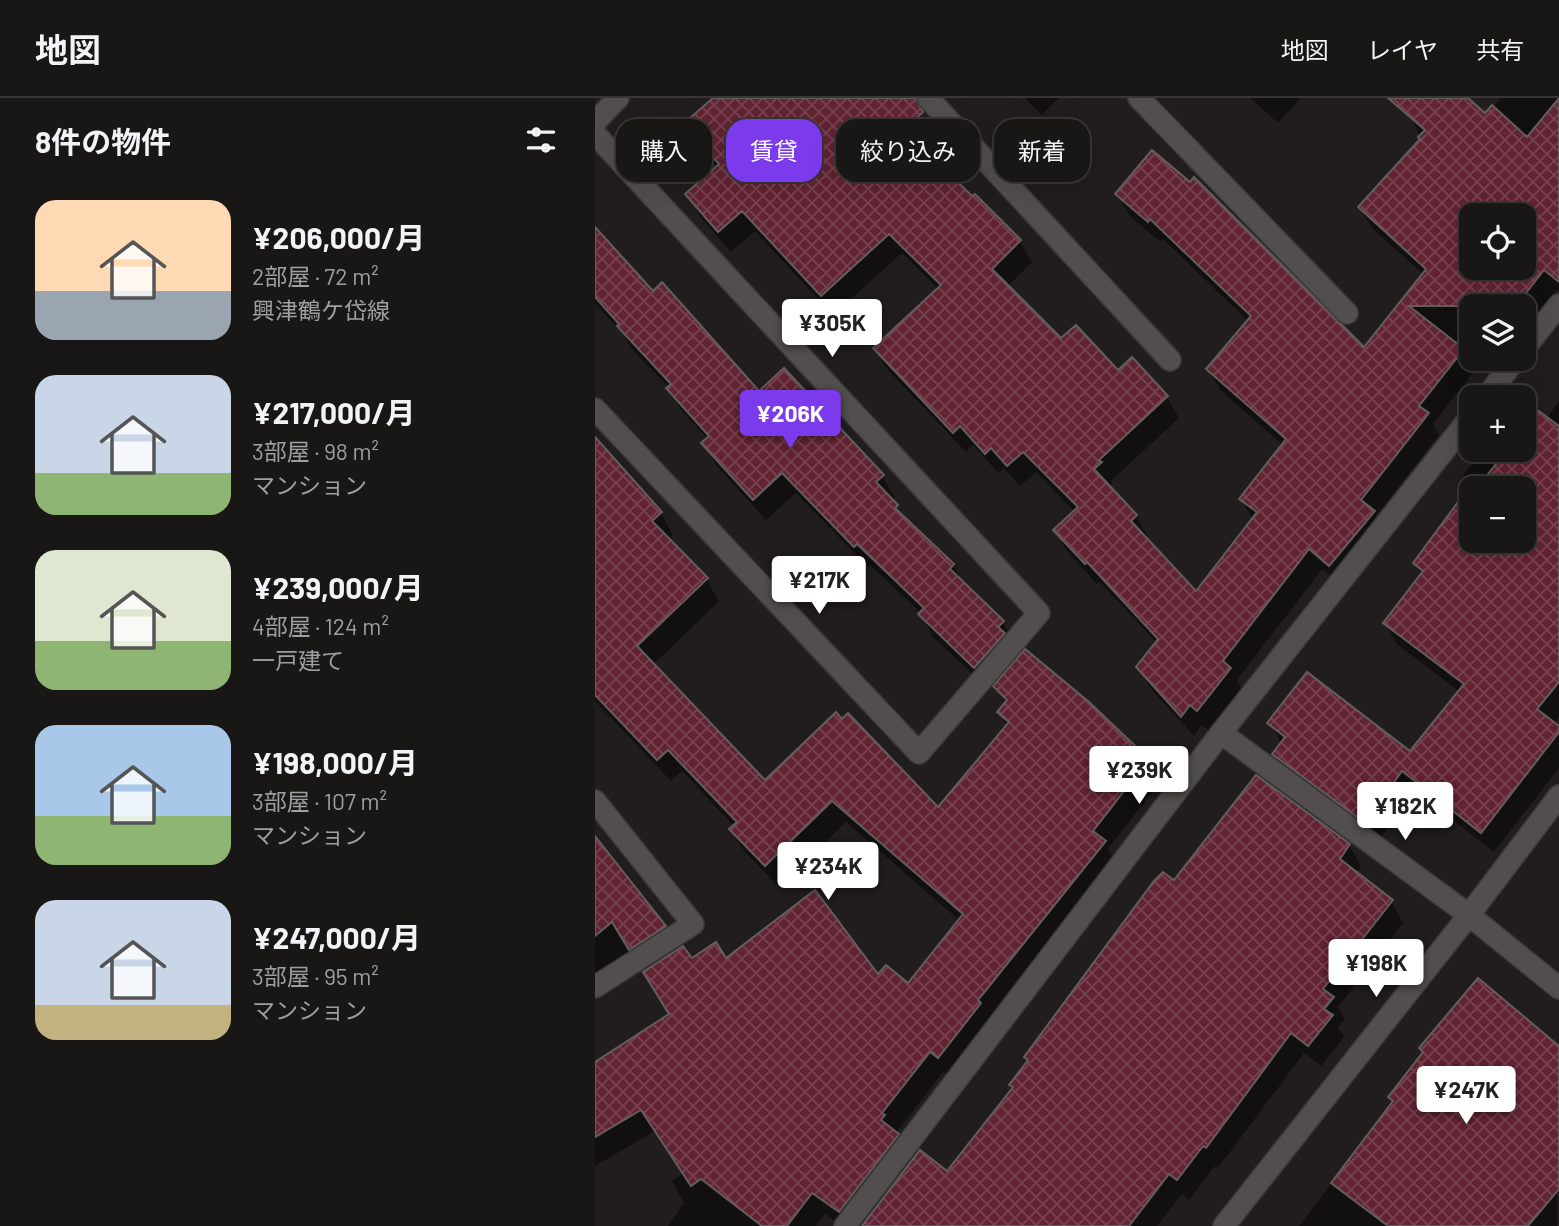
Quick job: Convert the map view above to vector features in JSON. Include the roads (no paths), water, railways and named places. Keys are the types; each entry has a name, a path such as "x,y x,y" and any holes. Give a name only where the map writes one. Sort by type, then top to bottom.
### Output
{"street":[{"path":"595,122 618,98"},
{"path":"928,98 1170,360"},
{"path":"1139,98 1347,313"},
{"path":"595,134 1039,613 919,753 595,409"},
{"path":"1536,334 1559,304"},
{"path":"1495,385 1507,371"},
{"path":"845,1226 1221,733 1459,431"},
{"path":"1221,733 1469,915 1559,988"},
{"path":"1224,1226 1469,915 1559,796"},
{"path":"595,801 693,923 595,987"}]}
